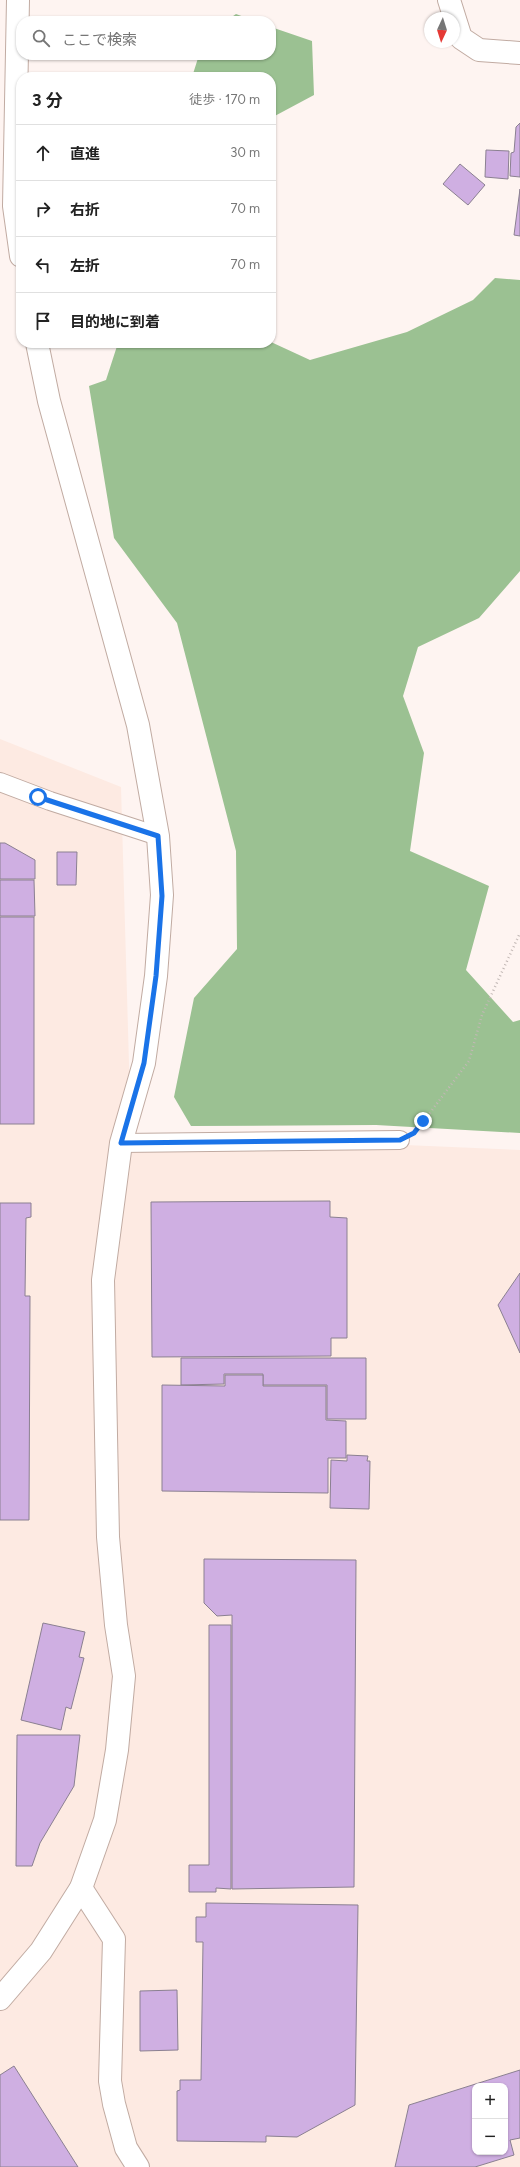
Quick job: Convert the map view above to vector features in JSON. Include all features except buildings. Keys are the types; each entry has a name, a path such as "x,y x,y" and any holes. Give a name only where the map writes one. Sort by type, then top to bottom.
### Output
{"street":[{"path":"18,0 18,16"},
{"path":"449,0 461,38 479,50 520,53"},
{"path":"17,60 17,72"},
{"path":"16,103 14,206 16,220"},
{"path":"0,1999 41,1951 81,1888 105,1820 117,1750 124,1676 116,1624 108,1537 103,1280 121,1143 144,1063 156,976 162,896 158,836 138,725 49,401 38,348"},
{"path":"81,1888 114,1939 110,2081 114,2104 126,2148 138,2167"}],"lane":[{"path":"0,782 50,801 158,836"},
{"path":"121,1143 400,1140"}],"path":[{"path":"400,1140 414,1133 468,1061 482,1016 520,933"}],"shaded area":[{"path":"0,739 121,787 131,1133 520,1150 520,2167 0,2167"}],"green space":[{"path":"276,29 312,41 314,95 276,115 276,72 194,72 197,60 276,60"},
{"path":"495,278 520,280 520,571 479,618 418,647 403,696 424,753 410,851 489,886 466,970 513,1022 520,1020 520,1133 376,1125 191,1126 174,1097 194,998 237,949 236,851 177,623 114,538 89,386 106,380 116,348 276,348 276,344 310,360 407,332 473,300"}],"route":[{"path":"38,797 158,836 162,896 156,976 144,1063 121,1143 400,1140 414,1133 423,1121"}]}
